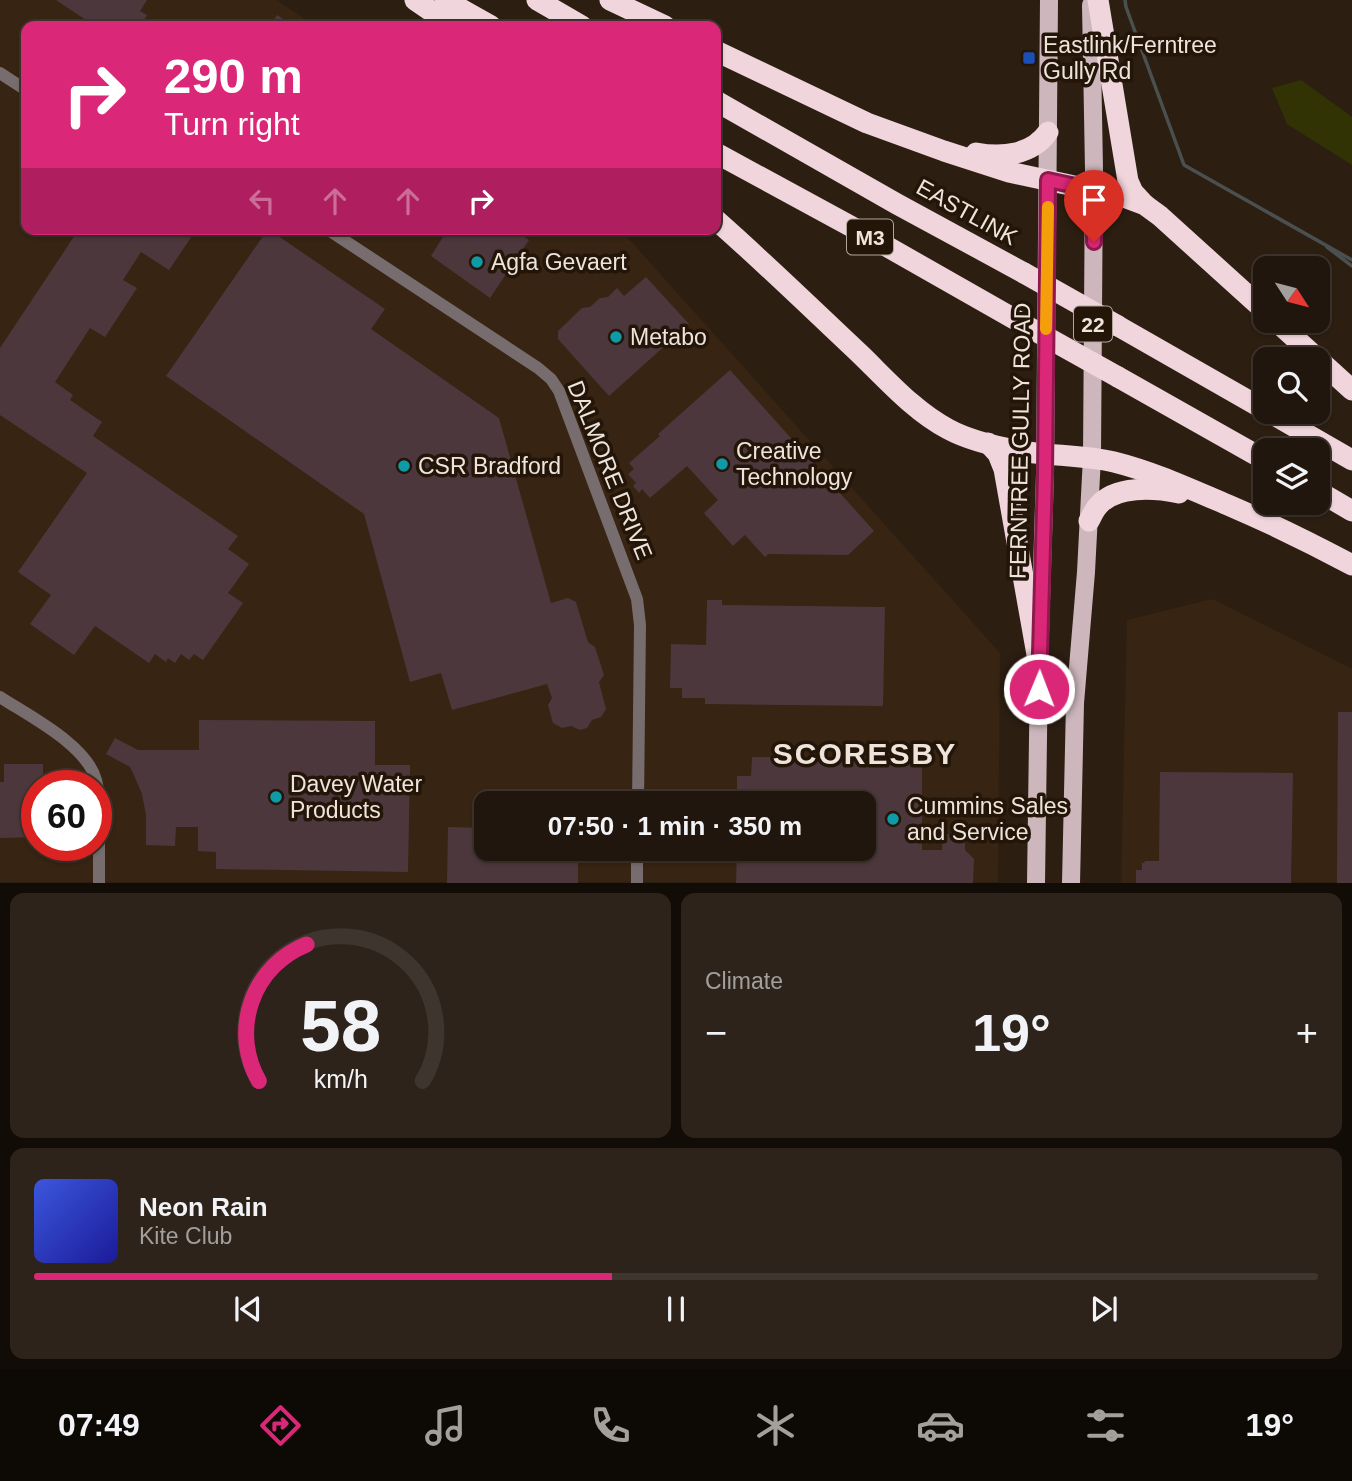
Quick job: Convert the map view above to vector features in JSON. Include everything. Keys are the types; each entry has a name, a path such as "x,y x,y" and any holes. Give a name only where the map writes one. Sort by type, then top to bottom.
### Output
{"highway":[{"path":"415,0 446,21"},
{"path":"445,0 482,21"},
{"path":"537,0 573,21"},
{"path":"610,0 654,21"},
{"path":"1098,0 1128,181 1133,192 1253,300"},
{"path":"721,53 845,114 906,137 996,168 1121,196 1145,205"},
{"name":"EASTLINK","path":"721,105 1253,404"},
{"path":"906,137 987,155 1024,151 1040,143 1048,132"},
{"name":"M3","path":"721,156 1253,453"},
{"path":"721,224 918,408 949,429 988,443 1037,453 1092,457 1145,470 1192,488 1299,537 1352,565"},
{"path":"1289,333 1352,390"},
{"name":"EASTLINK","path":"1289,424 1352,460"},
{"path":"988,443 998,454 1003,469 1039,666"},
{"path":"1089,521 1096,508 1107,498 1140,489 1169,491 1225,504"},
{"path":"1330,498 1352,511"}],"main road":[{"name":"FERNTREE GULLY ROAD","path":"1036,883 1045,453 1049,0"},
{"name":"22","path":"1071,883 1075,704 1092,457 1094,190 1091,0"}],"street":[{"path":"0,73 21,87"},
{"name":"DALMORE DRIVE","path":"336,235 538,368 551,379 559,391 571,417 637,599 640,625 638,791"},
{"path":"0,697 74,747 88,762 96,778 99,800 99,883"},
{"path":"637,861 637,883"}],"shaded area":[{"path":"0,0 276,0 308,21 21,21 21,235 625,235 1000,653 998,882 0,882"},
{"path":"1301,80 1352,117 1352,165 1287,124 1272,88"},
{"path":"1212,599 1352,669 1352,882 1121,883 1127,620"}],"building":[{"path":"56,0 147,0 140,11 147,15 143,21 88,21"},
{"path":"277,15 286,21 273,21"},
{"path":"75,235 192,236 169,270 141,252 123,280 137,288 105,337 90,328 55,382 73,395 70,400 102,422 93,436 238,536 228,549 249,564 228,593 243,603 203,660 194,654 189,660 181,654 175,663 168,658 166,662 155,654 149,663 95,626 74,655 30,624 51,595 18,572 87,473 0,415 0,348"},
{"name":"CSR Bradford","path":"264,235 277,235 385,309 371,329 499,418 551,603 568,598 576,602 588,642 595,647 604,675 599,682 606,709 601,717 592,720 587,728 580,730 571,726 562,728 553,723 548,705 552,698 547,684 452,710 441,673 410,682 364,514 166,376"},
{"name":"Agfa Gevaert","path":"444,235 521,235 529,240 490,298 431,256"},
{"name":"Metabo","path":"646,277 689,324 609,396 558,339 558,331 582,308 590,307 600,298 608,297 617,288 624,296"},
{"name":"Creative Technology","path":"730,370 874,531 848,555 768,554 765,557 745,535 733,546 704,513 718,500 687,466 650,498 642,489 639,493 633,486 636,483 628,474 634,469 629,463"},
{"path":"707,600 722,600 722,605 885,607 883,706 705,704 705,698 682,698 682,688 670,688 671,644 706,645"},
{"path":"1338,712 1352,712 1352,883 1337,883"},
{"name":"Davey Water Products","path":"199,720 375,721 375,765 410,765 408,872 216,869 216,852 198,851 198,827 176,827 175,846 146,845 146,815 142,794 133,773 130,767 106,754 115,738 138,750 199,750"},
{"name":"Cummins Sales and Service","path":"752,757 922,759 922,850 942,850 943,834 965,834 965,850 974,859 973,883 736,883 737,861 876,861 876,791 737,791 737,776 751,776"},
{"path":"4,764 43,764 43,770 21,770 21,837 0,838 0,782 4,782"},
{"path":"1160,772 1293,773 1291,883 1136,883 1136,870 1142,870 1142,863 1159,861"},
{"path":"448,827 474,828 474,861 593,861 578,862 578,883 447,883"}],"waterway":[{"path":"1125,0 1184,165 1352,260"},
{"path":"1327,247 1352,266"}],"slow traffic":[{"path":"1046,329 1048,207"}],"place":[{"name":"Eastlink/Ferntree Gully Rd","path":"1029,58"},
{"name":"Agfa Gevaert","path":"477,262"},
{"name":"Metabo","path":"616,337"},
{"name":"Creative Technology","path":"722,464"},
{"name":"CSR Bradford","path":"404,466"},
{"name":"Davey Water Products","path":"276,797"},
{"name":"Cummins Sales and Service","path":"893,819"}],"district":[{"name":"SCORESBY","path":"865,753"}],"route":[{"path":"1039,689 1045,474 1048,180 1094,190 1094,242"}]}
